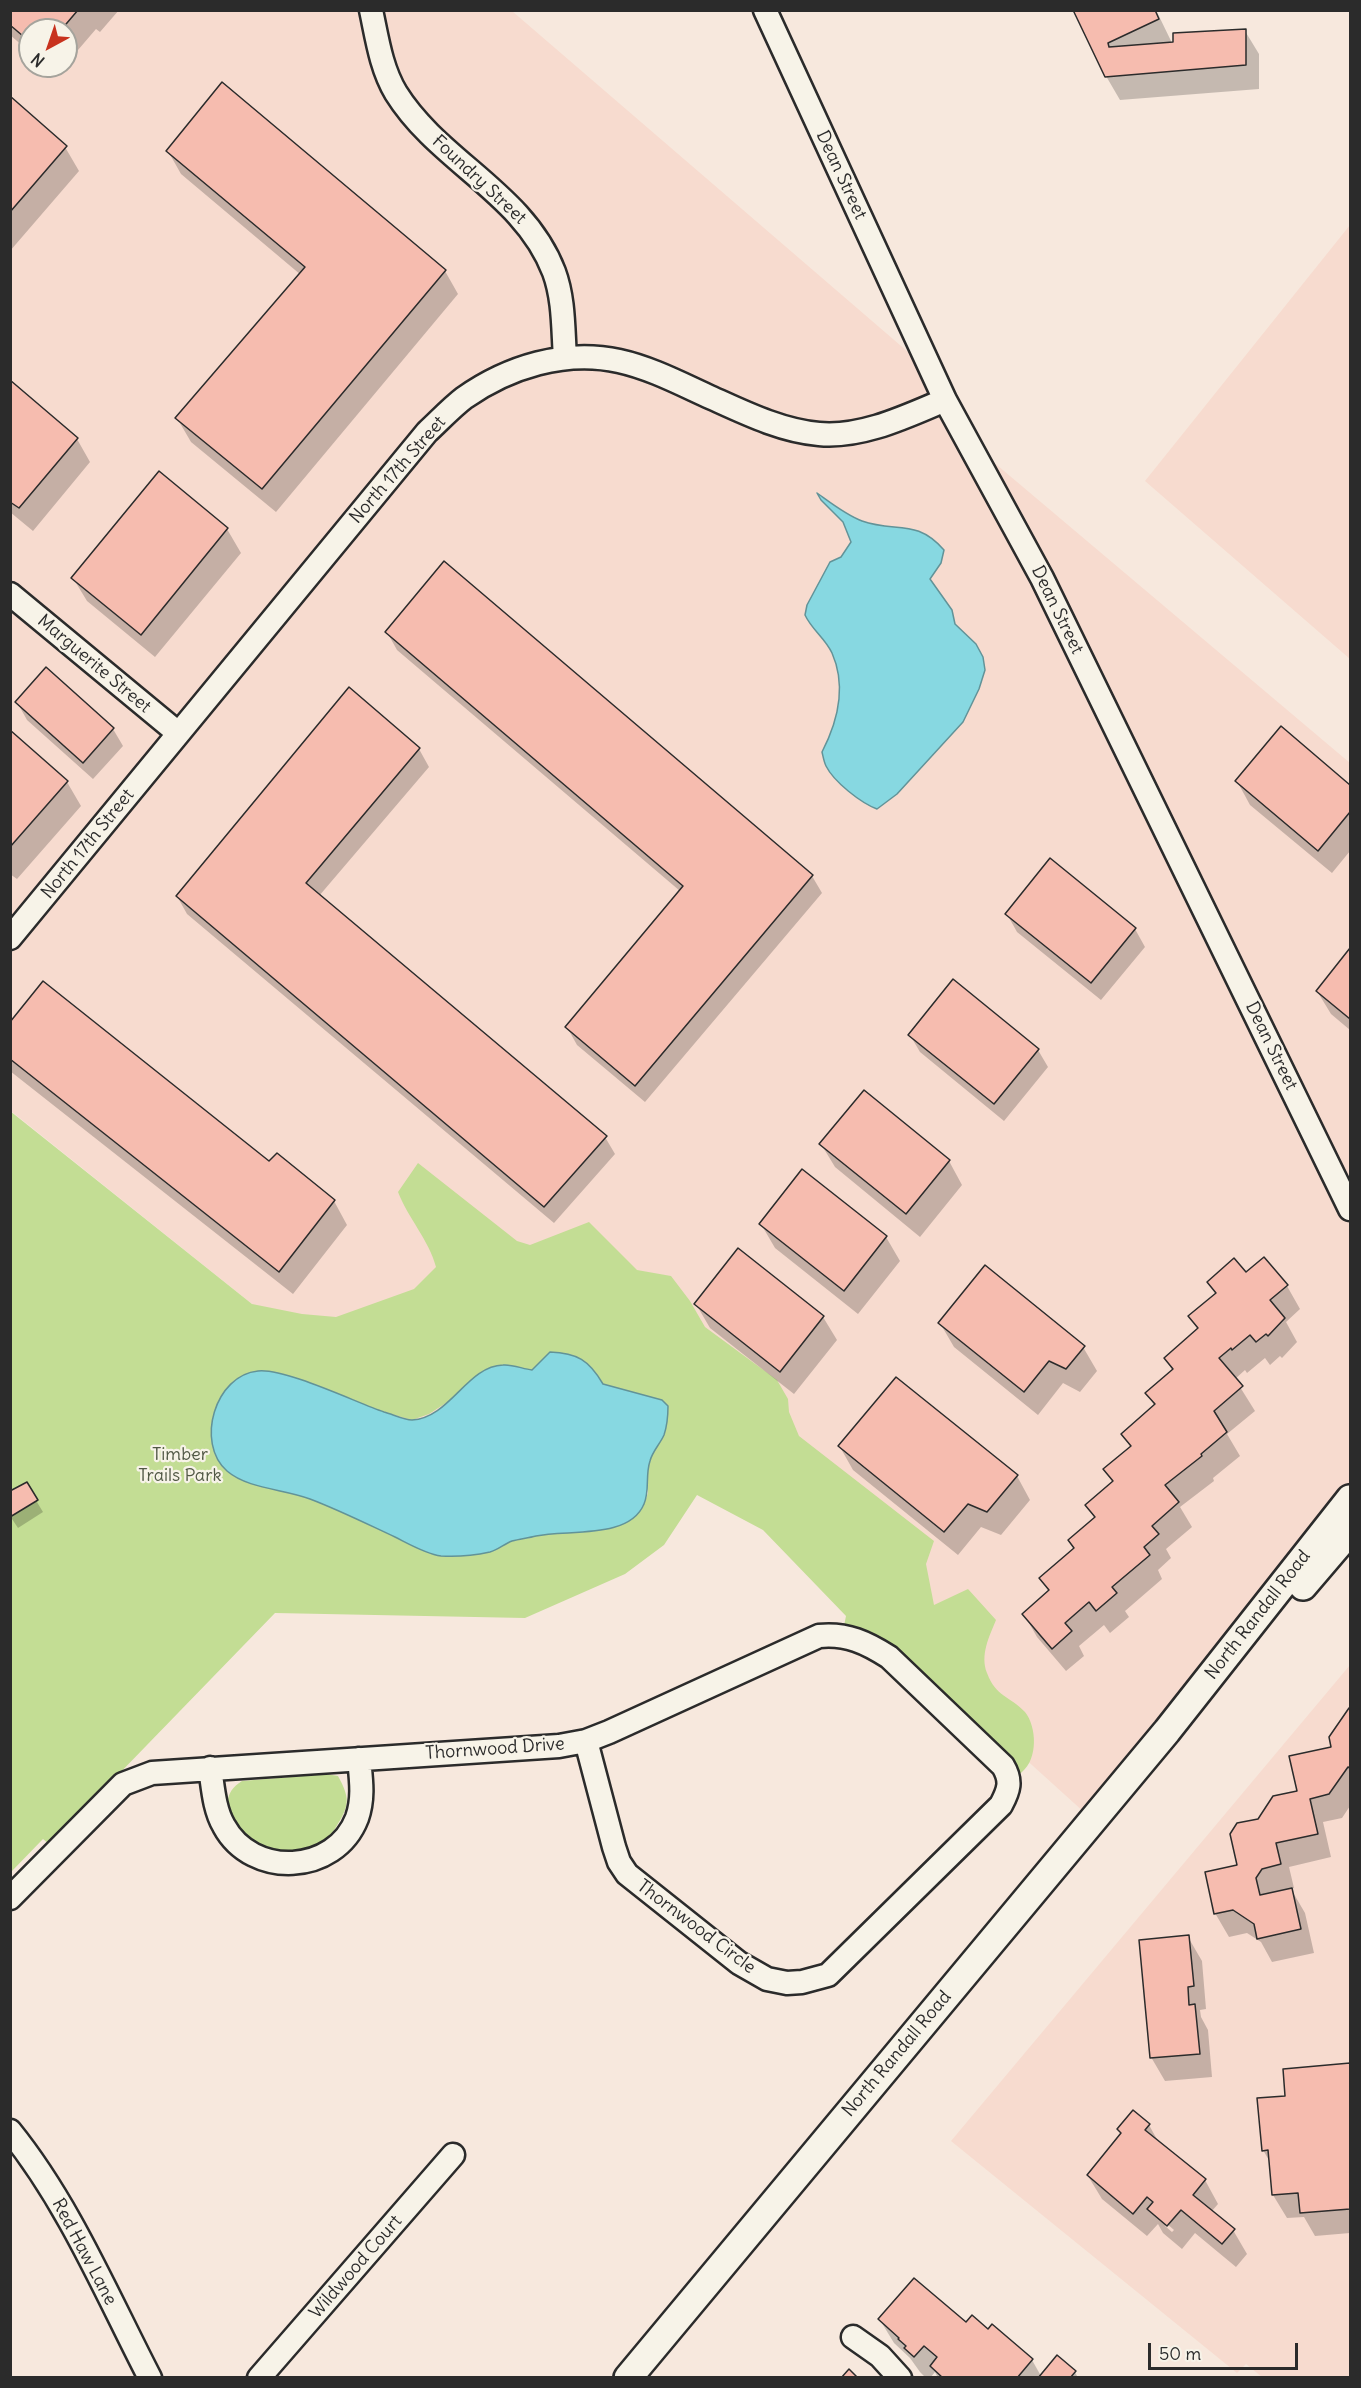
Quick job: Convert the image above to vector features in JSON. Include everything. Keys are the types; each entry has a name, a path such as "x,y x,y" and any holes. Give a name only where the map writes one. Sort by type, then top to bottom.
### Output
{"main road":[{"name":"North Randall Road","path":"628,2378 1167,1731 1350,1498"},
{"name":"North Randall Road","path":"1167,1731 1284,1609 1350,1531"},
{"name":"North Randall Road","path":"1284,1609 1326,1581 1350,1555"}],"street":[{"name":"Foundry Street","path":"371,10 384,68 394,91 428,133 509,205 528,226 542,247 554,273 561,302 565,358"},
{"name":"Dean Street","path":"765,10 945,400 1042,578 1350,1209"},
{"name":"North 17th Street","path":"10,938 427,432 462,399 495,379 525,366 565,358 617,360 652,371 728,406 781,427 820,434 852,432 893,421 945,400"},
{"name":"Marguerite Street","path":"10,594 178,733"},
{"name":"Thornwood Drive","path":"10,1898 123,1784 152,1773 559,1746 586,1741 819,1636 842,1636 868,1643 889,1657 1003,1766 1010,1779 1008,1792"},
{"name":"Thornwood Circle","path":"586,1741 614,1847 627,1874 739,1962 766,1978 787,1983 817,1979 828,1974 1001,1805 1008,1792"},
{"path":"210,1768 217,1811 233,1839 260,1858 275,1863 292,1864 308,1862 323,1855 348,1834 361,1804 362,1784 359,1759"},
{"name":"Red Haw Lane","path":"10,2131 18,2157 57,2198 150,2378"},
{"name":"Wildwood Court","path":"259,2378 453,2155"},
{"path":"853,2337 880,2356 900,2378"}],"shaded area":[{"path":"10,11 512,11 922,364 1098,709 1350,1222 1350,1485 1085,1813 644,1414 427,1444 11,1111"},
{"path":"1350,225 1350,659 1145,481"},
{"path":"978,449 1350,763 1350,1200"},
{"path":"1350,1665 1350,2377 1262,2377 1246,2364 1237,2373 951,2141"}],"green space":[{"name":"Timber Trails Park","path":"10,1111 252,1304 302,1314 336,1317 414,1289 436,1267 429,1248 398,1192 418,1163 517,1241 530,1245 589,1222 637,1270 671,1276 690,1301 705,1327 777,1380 788,1399 789,1412 799,1436 934,1541 926,1564 934,1605 968,1589 996,1620 985,1653 987,1673 999,1692 1025,1712 1034,1734 1031,1759 1021,1773 1010,1779 889,1657 842,1636 846,1616 763,1530 697,1495 664,1545 625,1574 525,1618 275,1613 50,1845 43,1839 11,1872","holes":["550,1352 567,1354 581,1360 592,1369 602,1384 662,1400 663,1436 650,1458 646,1477 648,1493 643,1507 634,1517 616,1526 595,1531 542,1534 512,1541 490,1552 440,1556 415,1547 391,1414 412,1420 429,1414 452,1399 473,1379 521,1369 532,1370"]},
{"path":"326,1774 338,1776 345,1790 347,1802 336,1827 317,1846 295,1853 273,1851 253,1842 237,1827 229,1811 229,1795 242,1781"}],"water":[{"path":"817,493 839,509 862,521 915,530 934,540 944,550 941,563 930,579 952,610 955,624 976,644 983,657 985,670 979,689 963,722 897,794 877,809 856,797 835,779 826,766 822,752 839,704 839,678 832,653 805,615 807,605 830,562 841,557 851,542 843,522"},
{"path":"550,1352 568,1354 581,1359 593,1369 603,1384 662,1400 668,1406 664,1435 652,1454 644,1504 636,1515 625,1523 596,1531 549,1534 515,1540 484,1553 459,1556 435,1555 310,1499 245,1482 227,1471 217,1459 212,1444 211,1428 214,1412 221,1397 231,1384 243,1375 270,1371 302,1380 384,1412 412,1420 437,1411 468,1382 490,1368 506,1365 532,1370"}],"building":[{"path":"10,10 78,10 71,18 18,18 18,32 10,25"},
{"path":"1073,10 1155,10 1159,19 1108,43 1109,47 1173,42 1173,33 1246,29 1246,65 1105,77"},
{"path":"222,82 446,270 262,489 175,418 305,267 166,151"},
{"path":"10,96 67,146 10,212"},
{"path":"10,380 78,438 19,508 10,502"},
{"path":"159,471 228,528 141,635 71,578"},
{"path":"444,561 813,875 635,1086 565,1027 683,886 385,632"},
{"path":"46,667 114,728 83,763 15,702"},
{"path":"349,687 420,748 306,883 607,1136 544,1207 176,896"},
{"path":"1281,726 1350,785 1350,812 1318,851 1235,781"},
{"path":"10,730 68,781 10,847"},
{"path":"1050,858 1136,928 1091,983 1005,914"},
{"path":"1350,948 1350,1019 1316,991"},
{"path":"953,979 1039,1049 994,1104 908,1035"},
{"path":"43,981 269,1161 277,1153 335,1200 279,1272 10,1059 10,1022"},
{"path":"864,1090 950,1160 906,1214 819,1144"},
{"path":"802,1169 887,1236 844,1291 759,1224"},
{"path":"738,1248 824,1316 780,1372 694,1304"},
{"path":"1264,1257 1288,1285 1270,1300 1285,1318 1268,1336 1266,1334 1256,1342 1250,1335 1219,1358 1243,1386 1214,1411 1227,1432 1201,1454 1202,1456 1165,1485 1179,1502 1152,1526 1159,1534 1144,1547 1150,1555 1112,1587 1117,1593 1096,1611 1089,1602 1065,1623 1072,1631 1052,1649 1022,1614 1049,1590 1039,1578 1074,1548 1068,1540 1095,1517 1085,1505 1113,1481 1103,1469 1131,1446 1121,1434 1155,1404 1145,1393 1173,1369 1164,1358 1198,1328 1188,1316 1216,1293 1207,1282 1234,1258 1246,1272"},
{"path":"985,1265 1085,1346 1066,1369 1049,1361 1024,1392 938,1323"},
{"path":"896,1377 1018,1475 987,1512 968,1504 944,1532 838,1446"},
{"path":"27,1482 38,1500 10,1517 10,1491"},
{"path":"1349,1708 1350,1768 1348,1767 1329,1794 1310,1799 1318,1834 1276,1843 1281,1864 1262,1869 1256,1878 1260,1895 1292,1888 1301,1929 1257,1939 1254,1924 1233,1910 1214,1914 1205,1872 1237,1865 1230,1834 1237,1823 1258,1819 1273,1796 1297,1791 1289,1756 1331,1747 1329,1737"},
{"path":"1189,1935 1194,1986 1188,1987 1189,2005 1195,2004 1200,2054 1150,2058 1139,1940"},
{"path":"1350,2063 1350,2209 1300,2213 1298,2193 1272,2195 1268,2150 1262,2151 1257,2098 1285,2096 1283,2069"},
{"path":"1133,2110 1150,2124 1145,2130 1206,2179 1193,2195 1235,2229 1222,2244 1181,2210 1167,2226 1147,2209 1153,2202 1147,2197 1133,2214 1087,2175 1121,2133 1117,2129"},
{"path":"914,2278 966,2322 972,2315 988,2329 992,2324 1033,2359 1017,2378 943,2378 930,2366 937,2357 924,2346 914,2357 904,2348 906,2346 899,2338 878,2319"},
{"path":"1057,2355 1076,2371 1070,2378 1038,2378"},
{"path":"849,2369 858,2378 841,2378"}]}
